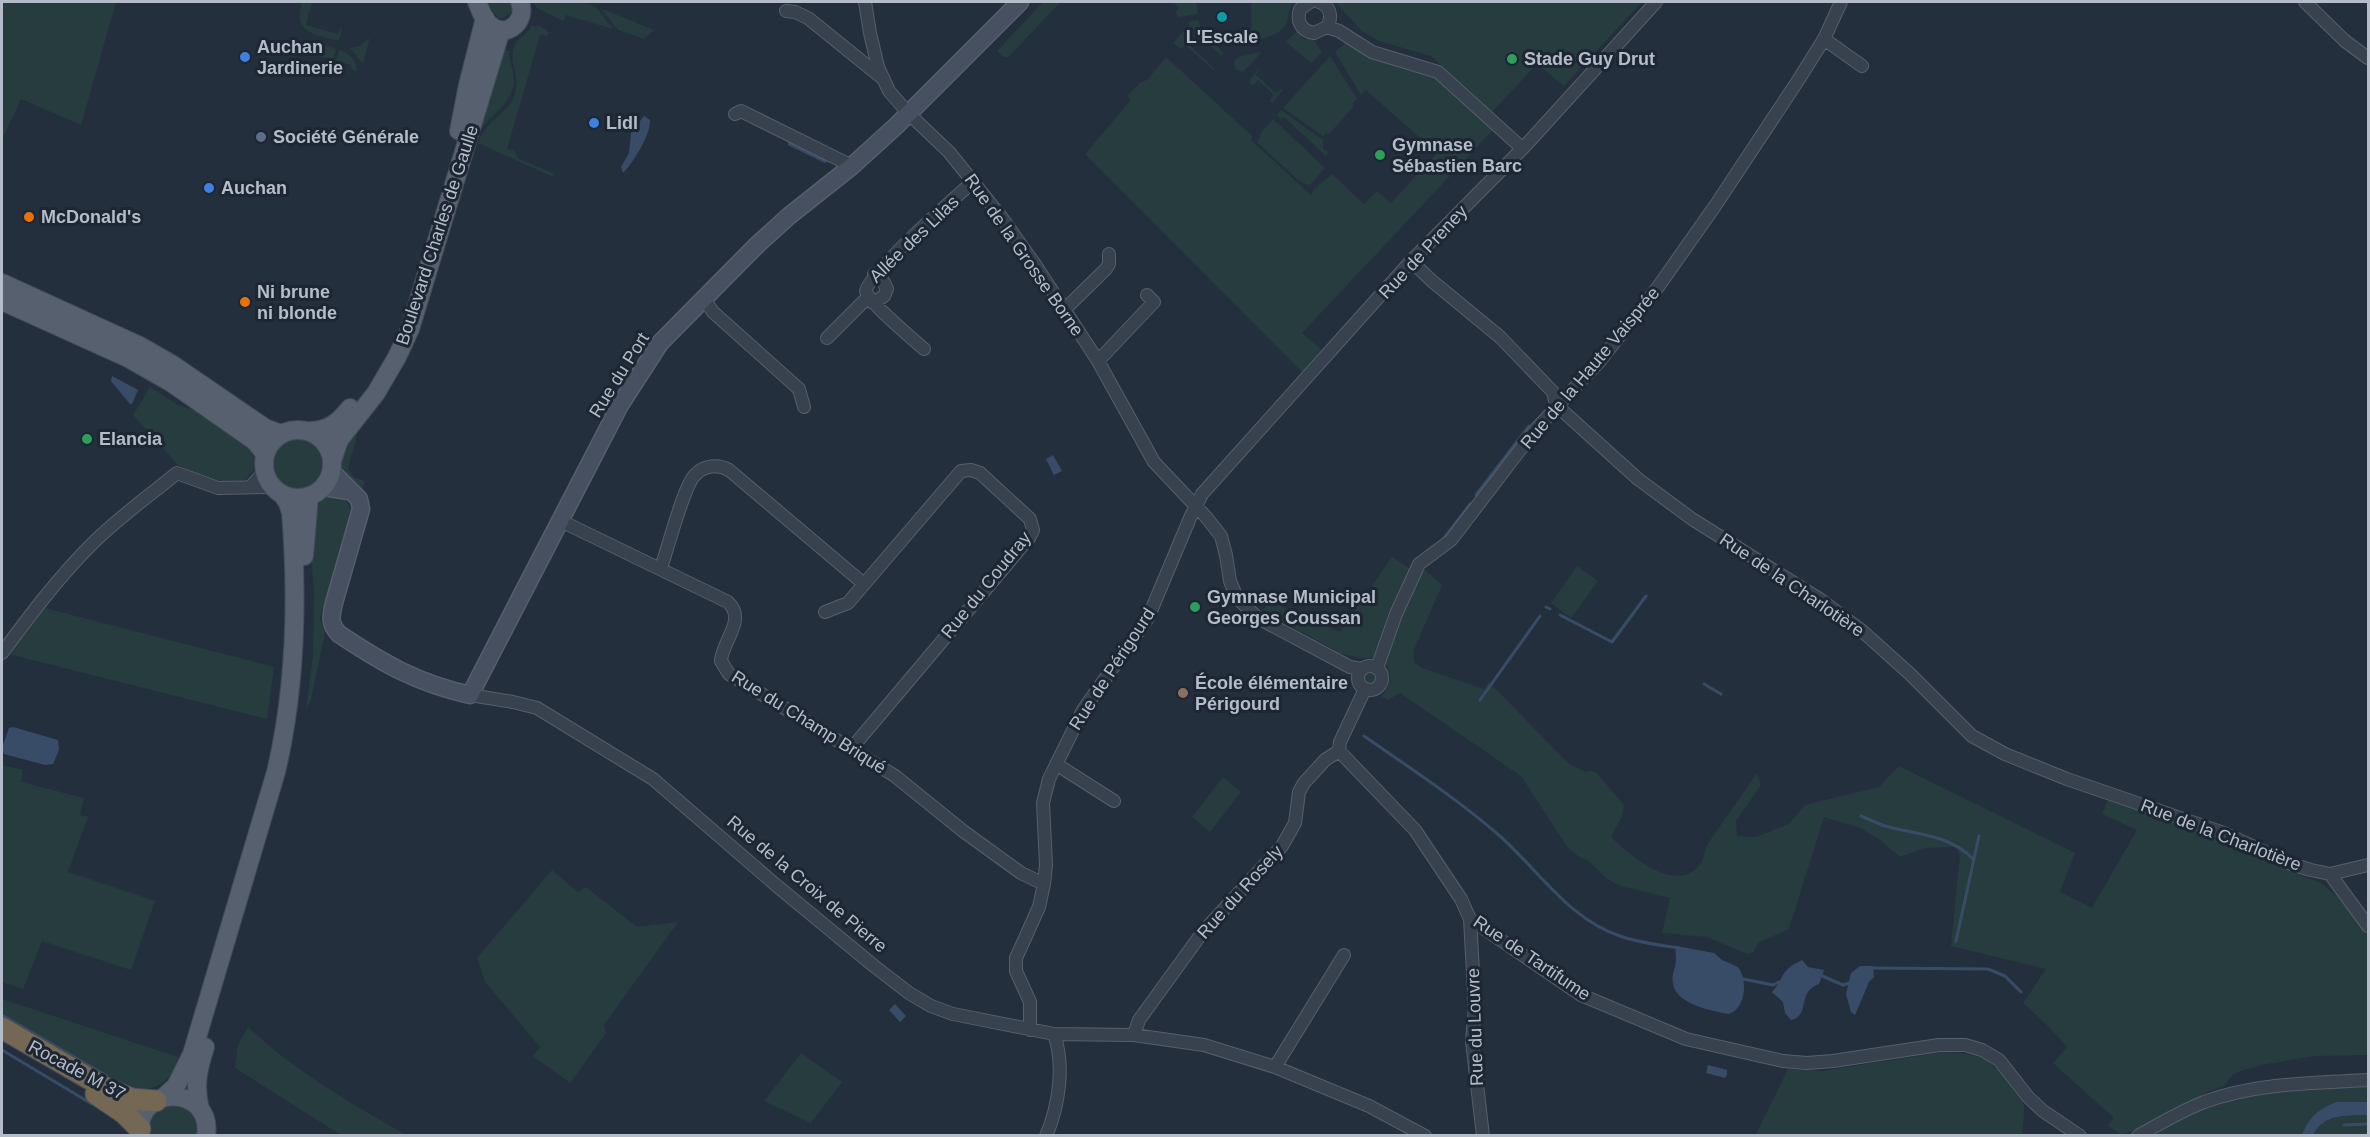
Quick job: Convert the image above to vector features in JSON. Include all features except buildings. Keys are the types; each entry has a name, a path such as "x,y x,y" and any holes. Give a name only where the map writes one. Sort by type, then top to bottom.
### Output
{"highway":[{"name":"Rocade M 37","path":"2,1029 107,1089 132,1099 160,1099"},
{"name":"Rocade M 37","path":"2,1041 105,1099 140,1132"}],"main road":[{"path":"476,6 491,27 501,30 511,28 520,21 523,10 520,2"},
{"name":"Boulevard Charles de Gaulle","path":"309,431 328,429 343,417 372,379 394,338 462,122 476,6"},
{"name":"Boulevard Charles de Gaulle","path":"206,1136 206,1123 196,1094 198,1072 283,790 295,741 304,675 304,538 339,440 376,393 394,363 410,329 501,30"},
{"path":"2,283 140,346 182,371 265,428 281,434"},
{"path":"2,301 128,358 172,383 255,441 291,513 294,620 291,692 276,772 192,1054 176,1086 144,1113 140,1132"},
{"path":"290,430 309,431 325,443 324,479 290,497 271,476 274,439 290,430"},
{"path":"160,1099 172,1096 188,1099 200,1109"}],"street":[{"name":"Rue de la Grosse Borne","path":"865,2 870,33 882,78 889,91 908,113 949,152 1002,218 1098,361 1154,462 1195,507"},
{"path":"980,41 988,26 1011,2"},
{"path":"980,41 992,32 1020,2"},
{"path":"1309,2 1300,9 1298,20 1300,25 1314,33 1327,27 1330,22 1327,7 1318,2"},
{"name":"Rue de Preney","path":"1195,507 1209,487 1411,261 1522,148 1656,2"},
{"name":"Rue de la Haute Vaisprée","path":"1377,668 1396,614 1419,564 1451,540 1556,405 1571,393 1599,362 1658,287 1728,187 1824,39 1841,2"},
{"path":"2305,2 2345,41 2368,58"},
{"path":"786,11 808,18 882,78"},
{"path":"1327,27 1339,30 1372,52 1438,72 1522,148"},
{"path":"1824,39 1862,66"},
{"name":"Rue du Port","path":"470,696 620,405 643,368 668,335 789,216 852,166 980,41"},
{"path":"735,114 741,111 852,166"},
{"name":"Allée des Lilas","path":"924,349 871,300 866,286 874,274 974,181"},
{"path":"1065,309 1106,269 1109,264 1109,254"},
{"name":"Rue de la Charlotière","path":"1411,261 1500,337 1553,392 1556,405 1638,478 1692,519 1821,600 1861,630 1910,674 1972,736 2005,754 2081,784 2224,833 2290,864 2330,874"},
{"path":"827,338 871,300 884,296 886,289 883,281 874,274"},
{"path":"1098,361 1154,302 1147,295"},
{"path":"705,299 713,312 800,389 804,407"},
{"path":"662,568 691,479 703,469 719,466 729,470 864,584"},
{"name":"Rue du Coudray","path":"825,612 848,603 961,471 971,470 980,473 1027,513 1032,522 1033,530 1029,538 851,749"},
{"path":"2,653 55,583 74,563 112,525 177,473 218,488 230,489 251,486 271,476"},
{"name":"Rue de la Croix de Pierre","path":"324,479 349,491 358,499 361,509 331,618 333,628 339,634 392,668 444,689 537,708 653,779 874,966 926,1002 953,1014 1054,1034 1134,1035 1204,1045 1275,1066 1369,1106 1425,1136"},
{"path":"1195,507 1221,536 1233,591 1243,606 1263,621 1350,667 1377,668 1382,674 1380,686 1373,690 1365,689 1358,680 1361,669"},
{"name":"Rue de Périgourd","path":"1030,1030 1030,1002 1016,971 1016,958 1039,907 1044,884 1046,865 1043,803 1049,779 1083,710 1148,618 1195,507"},
{"name":"Rue du Champ Briqué","path":"561,520 723,599 734,608 735,623 722,656 722,665 729,674 896,776 963,831 1021,873 1044,884"},
{"path":"1339,751 1340,742 1365,689"},
{"name":"Rue de Tartifume","path":"1339,751 1415,830 1461,899 1470,919 1581,995 1686,1039 1783,1061 1807,1063 1939,1045 1965,1045 1982,1050 1999,1060 2028,1097 2043,1111 2080,1136"},
{"name":"Rue du Rosely","path":"1134,1035 1136,1024 1142,1014 1202,933 1282,846 1294,823 1299,792 1304,783 1316,768 1339,751"},
{"path":"1056,764 1114,801"},
{"path":"2368,865 2330,874 2368,926"},
{"name":"Rue du Louvre","path":"1470,919 1475,1008 1473,1041 1483,1136"},
{"path":"1275,1066 1344,955"},
{"path":"1046,1136 1054,1113 1060,1062 1054,1034"},
{"path":"2138,1136 2204,1102 2237,1093 2282,1085 2368,1080"}],"green space":[{"path":"2,2 116,2 81,125 21,99 2,140"},
{"path":"302,2 312,2 306,25 338,34 340,28 342,29 339,41 314,34 303,27 300,21"},
{"path":"486,2 510,2 513,10 504,18 498,18"},
{"path":"532,2 581,2 596,7 613,29 566,15 563,21 537,8"},
{"path":"1043,2 1061,2 1008,57 1003,57 997,51"},
{"path":"1196,2 1198,14 1179,17 1175,13 1179,8 1174,3"},
{"path":"1251,2 1294,2 1283,28 1269,36 1248,43 1241,35 1241,31 1252,28"},
{"name":"Stade Guy Drut","path":"1335,2 1642,2 1564,86 1537,64 1492,112 1431,56 1379,41 1362,31"},
{"path":"600,8 654,30 644,39 618,30"},
{"path":"1199,20 1201,31 1223,52 1223,55 1220,55 1188,24 1189,21"},
{"path":"531,26 540,26 549,32 547,36 540,35 507,149 514,151 519,159 555,174 551,176 478,143 486,128 513,99 517,85 513,60 514,47"},
{"path":"1184,31 1192,38 1187,43 1215,69 1213,70 1186,45 1181,49 1173,43"},
{"path":"1297,31 1303,39 1314,40 1322,52 1311,63 1286,42"},
{"path":"369,38 363,64 350,48 360,46"},
{"path":"1346,42 1437,76 1493,130 1302,333 1322,350 1302,372 1085,154 1130,101 1128,95 1141,82 1147,80 1166,57 1252,136 1251,140 1311,195 1314,189 1332,174 1364,204 1377,191 1391,203 1437,153 1366,90 1361,95 1335,52"},
{"path":"316,43 336,49 333,60 313,54"},
{"path":"499,48 509,51 514,84 509,98 478,134"},
{"path":"339,50 352,58 356,63 357,71 351,69 351,65 336,61"},
{"path":"1260,52 1243,72 1235,69 1234,62 1238,57"},
{"path":"1330,56 1357,99 1352,104 1354,106 1329,134 1326,133 1323,136 1283,108"},
{"path":"1259,68 1256,75 1276,93 1282,88 1283,90 1272,103 1269,101 1274,95 1258,80 1253,85 1250,83 1250,79"},
{"path":"1281,110 1323,140 1323,148 1329,153 1326,156 1284,117 1282,120 1277,115"},
{"path":"1273,119 1325,168 1309,186 1298,180 1257,142 1263,130"},
{"path":"150,387 178,405 197,411 249,447 254,459 253,471 245,480 227,482 196,474 178,465 133,415"},
{"path":"352,432 357,436 348,469 354,477 365,481 361,493 336,464"},
{"path":"292,439 302,439 315,446 322,459 322,469 315,482 302,489 292,489 283,485 276,478 272,469 272,459 276,450 283,443"},
{"path":"327,493 342,498 351,510 320,618 325,633 311,699 306,710 313,655 314,594 309,526 317,499"},
{"path":"1392,557 1411,569 1419,564 1442,585 1413,652 1415,663 1422,668 1484,689 1489,682 1569,764 1586,772 1589,770 1597,773 1624,805 1622,816 1611,837 1629,853 1652,868 1664,874 1677,876 1688,874 1698,867 1709,842 1757,773 1761,785 1736,821 1737,836 1756,837 1789,824 1805,805 1879,787 1899,766 2075,853 2060,892 2092,908 2137,830 2102,814 2111,794 2267,852 2272,863 2321,883 2344,902 2368,935 2368,1055 2315,1056 2240,1071 2233,1074 2224,1086 2209,1091 2154,1122 2122,1135 2108,1126 2114,1118 2053,1063 2067,1047 2023,1003 2046,969 1951,946 1960,855 1957,847 1924,848 1900,857 1879,839 1860,828 1824,817 1789,929 1758,943 1753,953 1747,954 1707,937 1662,933 1670,898 1620,886 1607,879 1589,861 1568,848 1521,776 1400,693 1388,700 1381,696 1388,686 1390,676 1387,666 1380,657 1359,658 1340,653 1263,611 1269,601 1340,632"},
{"path":"1577,566 1598,581 1571,618 1551,603"},
{"path":"45,608 274,667 267,719 9,654"},
{"path":"1371,670 1376,672 1378,677 1376,682 1371,684 1366,682 1364,677 1366,672"},
{"path":"2,765 23,770 21,782 84,798 80,815 88,817 68,872 155,901 131,970 42,941 23,989 2,982"},
{"path":"1223,777 1241,792 1210,832 1192,817"},
{"path":"552,870 578,892 586,887 637,927 678,922 604,1025 606,1033 570,1083 533,1056 540,1047 485,982 477,958"},
{"path":"2,999 178,1057 175,1066 161,1084 148,1089 130,1091 2,1022"},
{"path":"248,1027 304,1072 344,1099 406,1135 341,1135 235,1068 238,1045"},
{"path":"1944,1052 1977,1057 1993,1065 2000,1072 2023,1105 2022,1135 1755,1136 1788,1069 1822,1071"},
{"path":"801,1053 842,1082 811,1123 764,1101"},
{"path":"2368,1086 2368,1102 2328,1106 2314,1115 2302,1135 2149,1135 2199,1109 2240,1096 2304,1088"},
{"path":"177,1104 194,1115 198,1135 149,1135 150,1122 155,1113 164,1107"},
{"path":"2368,1115 2368,1135 2313,1136 2324,1123 2337,1117"}],"water":[{"path":"644,116 650,120 648,133 636,156 623,173 621,167 629,153 631,133"},
{"path":"790,141 828,161 825,163 788,145"},
{"path":"112,376 138,390 132,404 111,381"},
{"path":"1053,455 1062,471 1054,475 1046,459"},
{"path":"13,727 58,740 59,750 53,764 45,765 4,754 2,748 9,728"},
{"path":"1676,946 1714,953 1722,960 1738,967 1743,979 1744,993 1735,1011 1729,1014 1713,1011 1695,1005 1680,996 1675,990 1673,980"},
{"path":"1802,960 1808,967 1824,970 1819,984 1808,992 1801,1014 1791,1020 1785,1013 1783,1002 1772,992 1786,971"},
{"path":"1860,966 1873,966 1874,977 1869,982 1855,1015 1851,1012 1846,994 1851,973"},
{"path":"895,1004 906,1016 900,1022 889,1010"},
{"path":"1708,1065 1727,1070 1727,1075 1725,1078 1706,1073"},
{"path":"2337,1102 2368,1102 2368,1115 2330,1119 2313,1135 2302,1135 2315,1114"}],"waterway":[{"path":"1476,495 1529,426"},
{"path":"1445,537 1470,504"},
{"path":"1560,615 1612,642 1646,596"},
{"path":"1546,607 1550,609"},
{"path":"1480,700 1540,616"},
{"path":"1704,684 1721,694"},
{"path":"1364,736 1485,823 1515,850 1570,907 1586,919 1602,929 1627,938 1679,948"},
{"path":"1861,816 1882,825 1941,839 1963,850 1973,859"},
{"path":"1956,941 1979,836"},
{"path":"1872,968 1988,969 2005,976 2021,992"},
{"path":"1820,975 1843,985 1853,982"},
{"path":"1740,977 1773,985 1779,982"},
{"path":"2,1015 107,1076"},
{"path":"2,1050 92,1104"},
{"path":"2344,1125 2368,1124"}],"place":[{"name":"L'Escale","path":"1222,17"},
{"name":"Auchan Jardinerie","path":"245,57"},
{"name":"Stade Guy Drut","path":"1512,59"},
{"name":"Lidl","path":"594,123"},
{"name":"Société Générale","path":"261,137"},
{"name":"Gymnase Sébastien Barc","path":"1380,155"},
{"name":"Auchan","path":"209,188"},
{"name":"McDonald's","path":"29,217"},
{"name":"Ni brune ni blonde","path":"245,302"},
{"name":"Elancia","path":"87,439"},
{"name":"Gymnase Municipal Georges Coussan","path":"1195,607"},
{"name":"École élémentaire Périgourd","path":"1183,693"}]}
